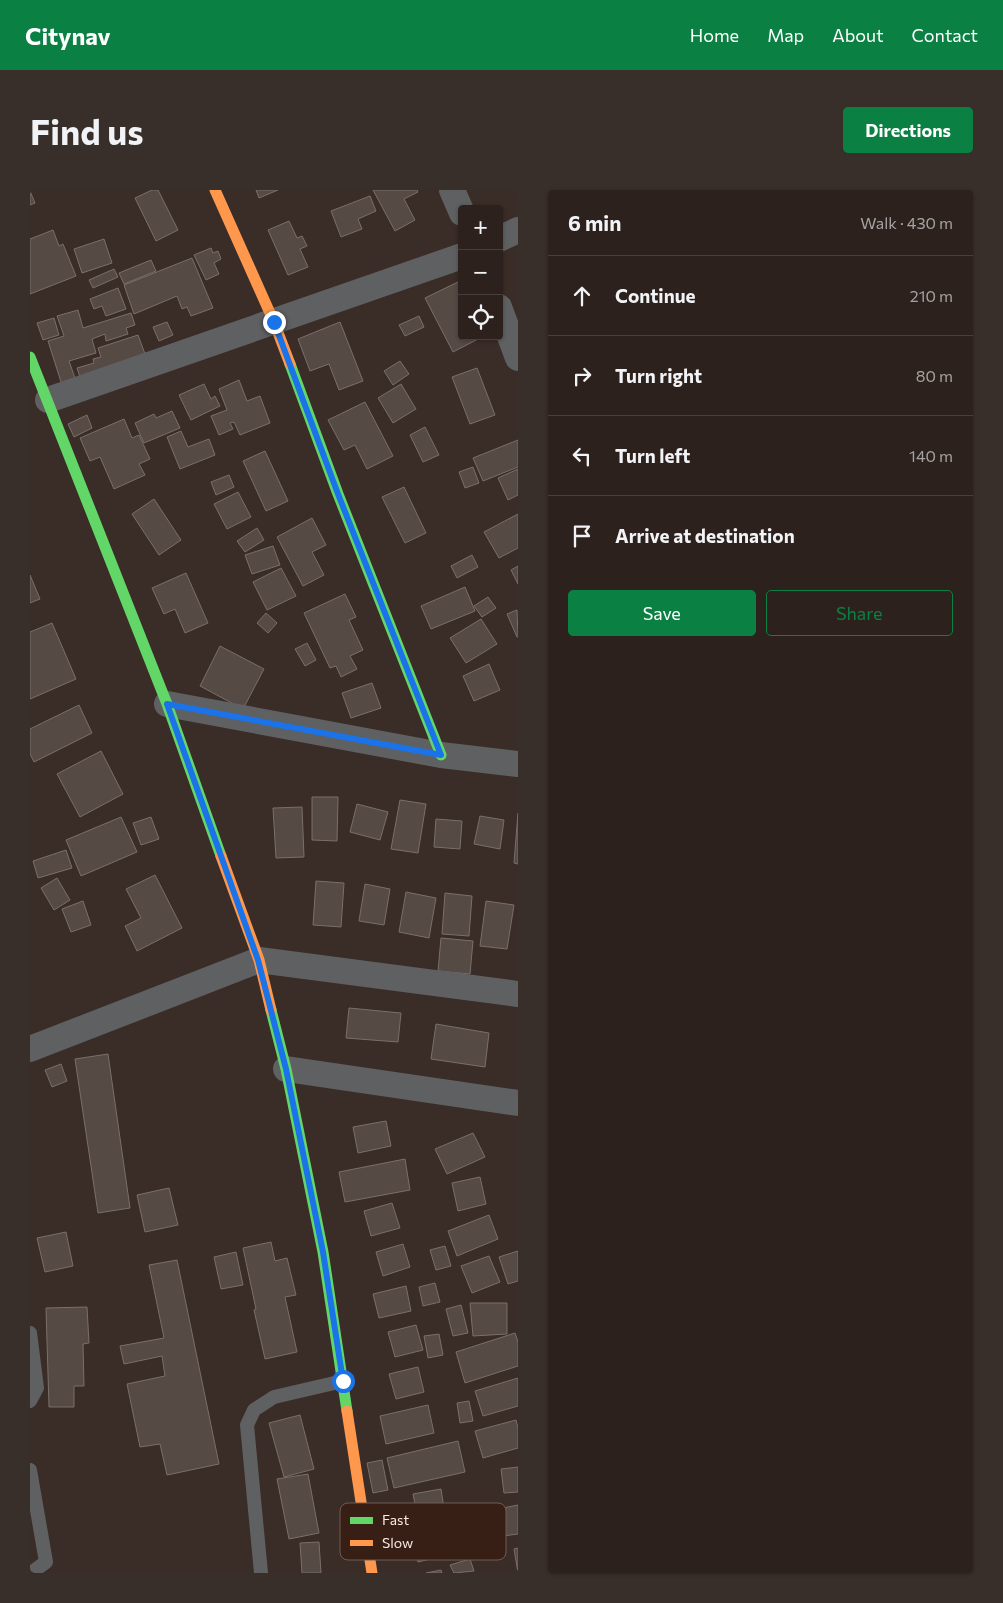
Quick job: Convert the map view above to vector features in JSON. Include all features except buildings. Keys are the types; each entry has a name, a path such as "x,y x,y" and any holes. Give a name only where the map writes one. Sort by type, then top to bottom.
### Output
{"street":[{"path":"215,190 274,322 338,494 441,755"},
{"path":"452,190 459,205"},
{"path":"503,237 518,230"},
{"path":"48,400 458,257"},
{"path":"503,318 518,358"},
{"path":"30,359 48,400 167,704 258,960 286,1069 323,1252 361,1503"},
{"path":"167,704 441,755 518,764"},
{"path":"30,1049 258,960 518,994"},
{"path":"286,1069 518,1104"},
{"path":"370,1560 372,1573"}],"lane":[{"path":"30,1333 37,1388 30,1401"},
{"path":"261,1573 247,1425 254,1410 274,1397 343,1381"},
{"path":"30,1470 46,1562 31,1573"}],"traffic: fast":[{"path":"30,357 167,704 221,856"},
{"path":"290,364 338,494 441,755"},
{"path":"271,1010 286,1069 323,1252 347,1411"}],"traffic: slow":[{"path":"215,190 274,322 290,364"},
{"path":"221,856 259,960 271,1010"},
{"path":"347,1411 361,1503"},
{"path":"370,1560 372,1573"}],"route":[{"path":"274,322 338,494 441,755 167,704 258,960 286,1069 323,1252 343,1381"}]}
